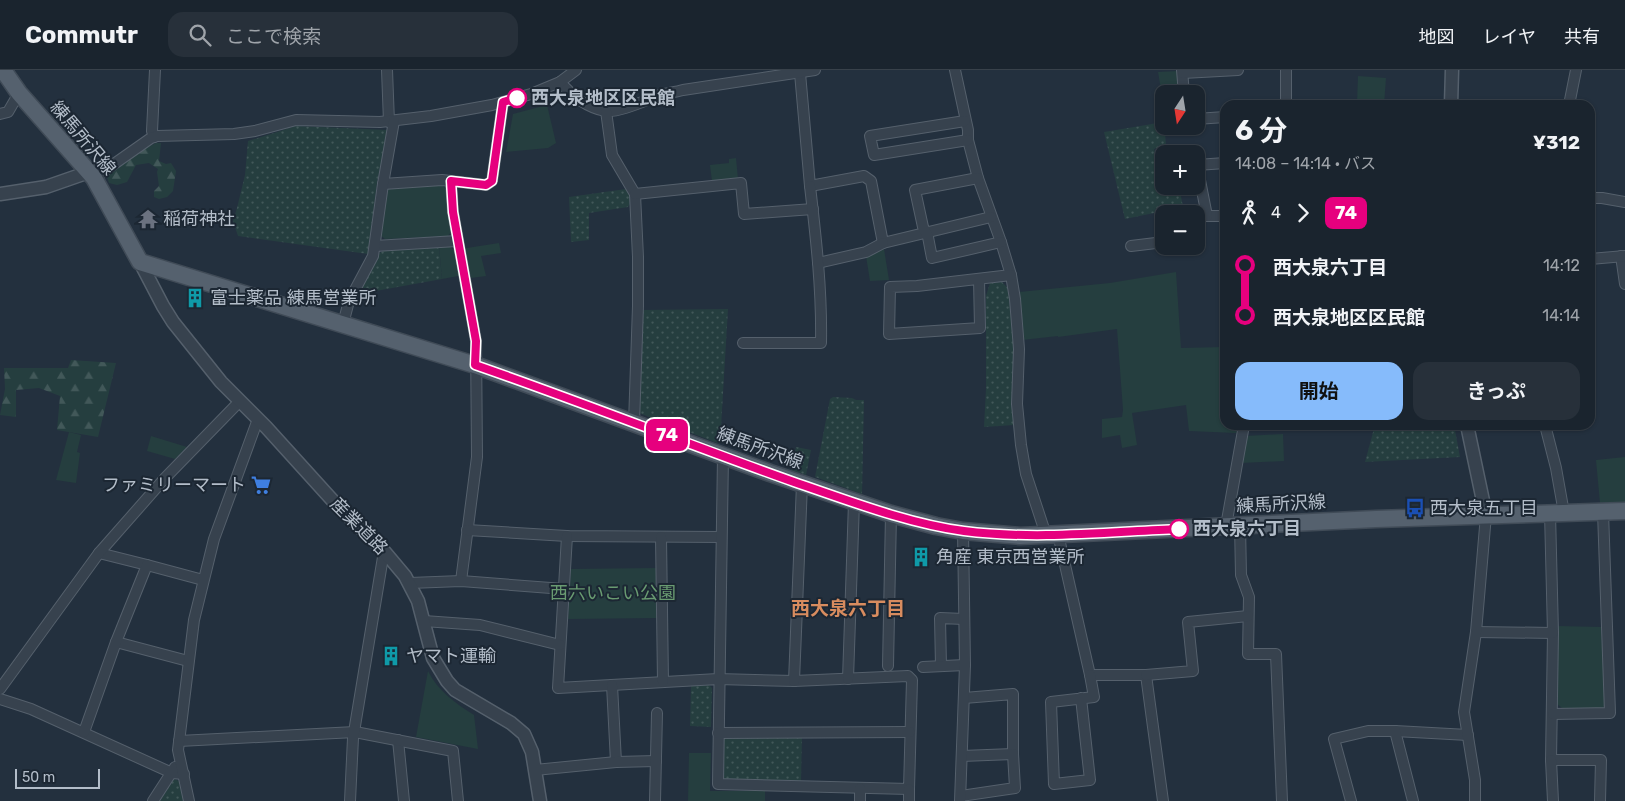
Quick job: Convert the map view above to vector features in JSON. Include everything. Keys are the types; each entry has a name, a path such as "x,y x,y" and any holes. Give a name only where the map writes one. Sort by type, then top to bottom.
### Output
{"main road":[{"name":"練馬所沢線","path":"3,70 19,93 91,175 140,262 475,365 802,484 892,514 936,526 963,531 1020,536 1486,515 1625,511"}],"street":[{"path":"154,137 152,131 155,70"},
{"path":"343,324 349,301 373,256 375,246 392,121 387,70"},
{"path":"0,194 46,187 91,175 154,137 248,132 296,120 392,121 431,116 503,102 542,90 560,82 576,70"},
{"path":"560,82 579,100 606,111 683,90 800,74 815,70"},
{"path":"955,70 968,140 978,178 1001,242 1015,299 1019,349 1017,404 1026,474 1052,535 1090,675 1094,697 1081,698 1050,702 1054,784 1090,780 1081,698"},
{"path":"1184,85 1183,72 1238,70"},
{"path":"1286,70 1286,100"},
{"path":"1451,100 1452,70"},
{"path":"1570,100 1576,70"},
{"path":"743,343 820,343 821,306 818,263 800,74"},
{"path":"0,114 8,112 19,93"},
{"path":"383,184 451,181 486,185 492,181 503,102"},
{"path":"606,111 612,155 635,194 638,306 634,423"},
{"path":"1205,118 1220,117"},
{"path":"965,121 870,136 874,155 968,140"},
{"path":"1200,205 1197,165 1220,163"},
{"path":"810,186 864,176 871,181 883,242"},
{"path":"978,178 915,190 924,233 928,238 932,258 1001,242"},
{"path":"451,181 457,241 476,341 477,450 461,581"},
{"path":"635,194 741,183 744,214 812,209"},
{"path":"1595,198 1625,202"},
{"path":"1205,216 1220,216"},
{"path":"818,263 866,252 883,242 992,217"},
{"path":"375,246 457,241"},
{"path":"1131,246 1155,243"},
{"path":"1595,259 1623,256 1625,284"},
{"name":"産業道路","path":"140,262 173,322 221,382 258,419 334,502 398,566 410,583 418,601 433,658 447,681 456,690 518,728 528,742 540,801"},
{"path":"979,279 980,328 890,334 890,288 1010,275"},
{"path":"0,689 99,553 165,478 240,401"},
{"path":"153,801 176,766 188,661 194,620 203,580 214,539 258,419"},
{"path":"1243,430 1233,526 1242,575 1249,597 1248,654 1276,654 1282,801"},
{"path":"1468,430 1486,515 1476,632 1464,712 1475,780 1476,801"},
{"path":"1546,430 1556,468 1557,513 1553,633 1553,801"},
{"path":"723,456 718,679 718,784 909,789"},
{"path":"794,681 802,484"},
{"path":"848,678 854,502"},
{"path":"1553,714 1610,713 1603,512"},
{"path":"888,666 892,514"},
{"path":"467,530 567,536 721,537"},
{"path":"963,531 965,665 962,756 961,798 1014,788 1013,694 964,698"},
{"path":"567,536 558,688 718,679 794,681 908,676 912,680 909,801"},
{"path":"661,536 664,682"},
{"path":"350,801 353,738 384,551"},
{"path":"99,553 203,580"},
{"path":"84,732 116,642 147,565"},
{"path":"410,583 461,581 564,589"},
{"path":"1090,675 1146,676 1194,672 1188,622 1248,616"},
{"path":"941,666 940,618 964,619"},
{"path":"424,621 480,625 560,645"},
{"path":"1476,632 1553,633"},
{"path":"116,642 188,661"},
{"path":"923,667 965,665"},
{"path":"1146,676 1163,801"},
{"path":"612,685 616,762"},
{"path":"0,699 31,709 172,773 184,774"},
{"path":"655,801 657,713"},
{"path":"1351,801 1334,739 1368,731 1395,730 1468,735"},
{"path":"1395,730 1412,801"},
{"path":"179,741 355,732 453,751 458,801"},
{"path":"718,732 910,732"},
{"path":"398,740 404,801"},
{"path":"962,756 1014,754"},
{"path":"178,756 184,774 189,801"},
{"path":"1552,760 1601,760 1600,801"},
{"path":"535,770 616,762 656,761"},
{"path":"860,788 860,801"}],"green space":[{"path":"1178,71 1179,85 1160,85 1158,72"},
{"path":"1358,76 1386,78 1384,100 1357,100"},
{"path":"547,105 556,143 548,148 506,152 513,114"},
{"path":"1155,124 1155,135 1165,135 1166,145 1155,145 1154,149 1155,195 1181,195 1183,205 1155,205 1155,213 1125,219 1104,132"},
{"path":"296,126 388,130 377,183 368,254 238,236 233,221 245,175 248,141"},
{"path":"156,143 161,143 159,161 166,164 171,163 176,171 173,191 167,197 159,199 154,197 154,191 159,186 158,169 149,163 136,165 127,182 117,185 109,183 107,177 111,173 144,149"},
{"path":"736,158 738,179 712,181 710,165 729,163 729,159"},
{"path":"442,185 446,189 451,232 448,236 385,239 380,235 385,192 389,188"},
{"path":"626,189 631,202 628,207 589,213 589,240 571,242 569,197"},
{"path":"499,243 501,253 481,256 486,276 471,278 469,274 442,279 439,246 448,245 454,250"},
{"path":"439,246 442,279 359,294 378,254 383,251"},
{"path":"884,249 889,280 870,281 866,256"},
{"path":"1176,272 1181,348 1220,347 1220,430 1237,430 1236,433 1189,431 1186,405 1132,413 1137,445 1122,448 1120,435 1102,438 1102,419 1122,417 1123,410 1117,329 1022,340 1019,292 1110,283"},
{"path":"1002,282 1009,289 1014,353 1014,425 984,427 986,296 990,283"},
{"path":"728,309 720,444 639,413 642,310"},
{"path":"71,360 116,363 98,437 57,430 60,396 39,388 16,390 16,417 0,415 5,389 4,368 68,368"},
{"path":"833,397 864,400 862,494 815,477 830,399"},
{"path":"1374,430 1455,430 1460,457 1365,462"},
{"path":"69,432 81,435 77,452 80,453 76,483 56,480"},
{"path":"1283,434 1284,461 1241,463 1245,436"},
{"path":"151,436 187,447 175,459 147,451"},
{"path":"796,447 811,450 806,475 791,470"},
{"path":"1625,457 1625,502 1600,503 1596,460"},
{"name":"西六いこい公園","path":"656,568 657,618 568,619 571,569"},
{"path":"1557,626 1601,627 1605,705 1602,709 1562,708 1557,704"},
{"path":"428,671 437,685 448,696 474,715 478,749 416,737"},
{"path":"709,685 712,688 711,727 690,726 691,686"},
{"path":"802,737 801,781 724,780 721,776 722,742 725,738"},
{"path":"689,753 711,753 710,791 765,791 765,801 688,801"},
{"path":"174,779 179,781 183,801 160,801"}],"bus line":[{"name":"74","path":"517,98 503,102 492,181 486,185 451,181 457,241 476,341 475,365 770,473 854,502 936,526 963,531 1020,536 1179,529"}],"place":[{"name":"西大泉地区区民館","path":"517,98"},
{"name":"稲荷神社","path":"148,219"},
{"name":"富士薬品 練馬営業所","path":"195,298"},
{"name":"ファミリーマート","path":"261,485"},
{"name":"西大泉五丁目","path":"1415,508"},
{"name":"西大泉六丁目","path":"1179,529"},
{"name":"角産 東京西営業所","path":"921,557"},
{"name":"ヤマト運輸","path":"391,656"}],"district":[{"name":"西大泉六丁目","path":"848,608"}]}
